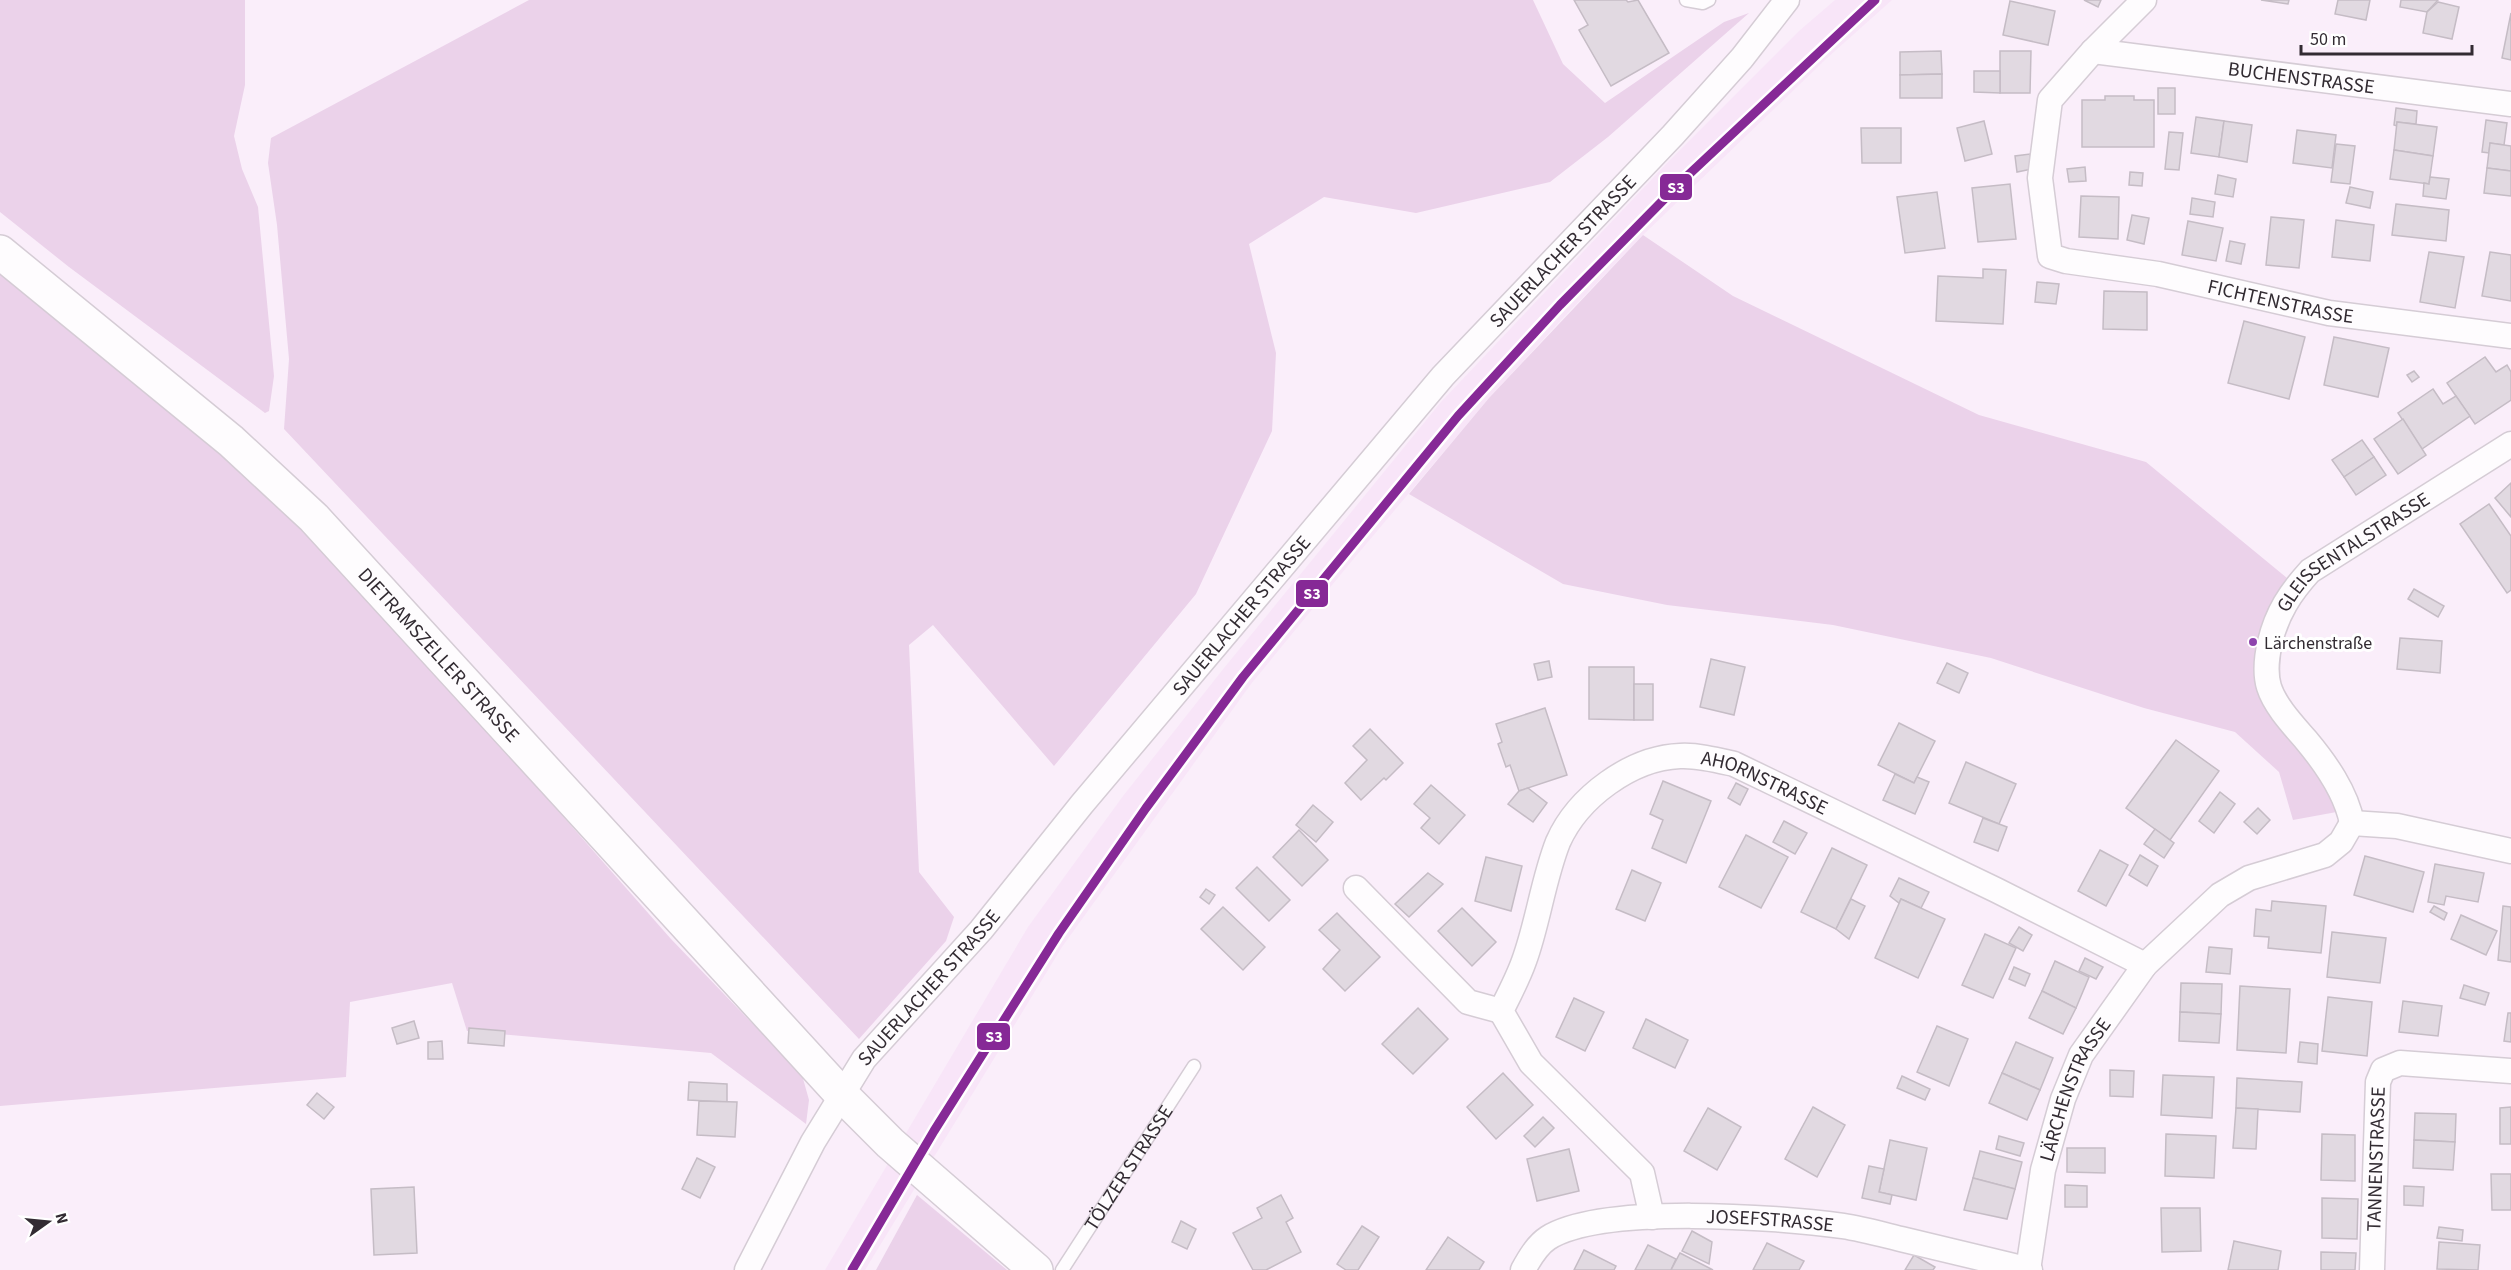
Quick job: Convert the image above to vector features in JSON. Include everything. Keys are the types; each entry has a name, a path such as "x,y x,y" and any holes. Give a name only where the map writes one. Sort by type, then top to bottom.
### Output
{"main road":[{"name":"DIETRAMSZELLER STRASSE","path":"0,252 231,441 314,518 842,1095"},
{"path":"842,1095 890,1143 954,1201 1036,1270"}],"street":[{"name":"SAUERLACHER STRASSE","path":"747,1270 813,1142 864,1059 981,930 1082,804 1443,376 1674,135 1742,58 1787,0"},
{"path":"2093,51 2144,0"},
{"name":"BUCHENSTRASSE","path":"2093,51 2511,104"},
{"name":"FICHTENSTRASSE","path":"2093,51 2050,100 2040,178 2050,256 2066,261 2158,274 2329,313 2511,336"},
{"name":"GLEISSENTALSTRASSE","path":"2352,823 2349,807 2336,782 2310,745 2287,718 2269,687 2267,654 2275,622 2288,597 2310,571 2511,444"},
{"name":"AHORNSTRASSE","path":"1501,1011 1524,962 1559,841 1572,820 1590,797 1616,777 1639,765 1679,756 1704,757 1734,764 1996,890 2145,965"},
{"path":"2352,823 2397,826 2511,851"},
{"name":"LÄRCHENSTRASSE","path":"2029,1270 2043,1170 2063,1099 2081,1055 2145,965 2220,895 2249,878 2325,855 2341,842 2352,823"},
{"path":"1356,888 1468,1002 1501,1011 1531,1063 1642,1173 1652,1217"},
{"name":"TANNENSTRASSE","path":"2372,1270 2378,1082 2383,1070 2400,1063 2511,1071"},
{"name":"JOSEFSTRASSE","path":"1523,1270 1530,1257 1548,1239 1574,1228 1610,1220 1652,1217 1746,1217 1844,1226 2029,1270"}],"lane":[{"path":"1686,0 1703,3 1709,0"},
{"name":"TÖLZER STRASSE","path":"1062,1270 1194,1066"}],"shaded area":[{"path":"0,0 245,0 245,85 234,136 242,169 258,207 274,376 269,411 265,413 69,267 0,212"},
{"path":"529,0 1533,0 1563,64 1605,103 1724,22 1749,13 1608,137 1550,182 1416,213 1324,197 1249,244 1276,353 1272,431 1196,594 1054,766 933,625 909,645 919,872 954,917 946,941 859,1039 284,429 289,359 277,225 268,163 271,138"},
{"path":"1835,0 1892,0 1826,59 1643,235 1564,317 1489,398 1351,562 1251,684 1062,947 865,1270 825,1270 1028,927 1123,796 1224,668 1441,402 1670,160 1799,31"},
{"path":"1643,235 1733,296 1979,415 2146,462 2287,578 2265,621 2257,657 2342,811 2293,820 2279,772 2235,732 2144,708 1991,658 1833,625 1667,605 1563,584 1409,494 1489,398"},
{"path":"0,267 266,489 374,602 671,939 802,1075 809,1100 806,1124 711,1053 467,1031 452,983 350,1002 346,1077 0,1106"},
{"path":"917,1195 1007,1270 876,1270"}],"building":[{"path":"1574,0 1626,0 1628,2 1638,0 1669,53 1611,86 1579,30 1588,25"},
{"path":"2084,0 2101,0 2098,7"},
{"path":"2261,0 2289,0 2288,4"},
{"path":"2338,0 2370,0 2366,20 2335,14"},
{"path":"2401,0 2438,0 2427,12 2400,7"},
{"path":"2010,1 2055,11 2048,45 2003,35"},
{"path":"2438,2 2459,7 2452,39 2423,33 2427,12"},
{"path":"2511,13 2511,60 2502,58"},
{"path":"1941,51 1942,74 1900,75 1900,52"},
{"path":"2000,51 2031,51 2030,93 2000,93"},
{"path":"1974,71 2000,71 2000,93 1974,92"},
{"path":"1942,74 1942,98 1900,98 1900,75"},
{"path":"2158,88 2175,88 2175,114 2158,114"},
{"path":"2105,96 2134,96 2134,100 2154,100 2154,147 2082,147 2082,100 2105,100"},
{"path":"2396,108 2417,111 2416,124 2397,122 2397,126 2394,125"},
{"path":"2196,117 2224,121 2219,157 2191,153"},
{"path":"2486,120 2507,123 2504,145 2490,143 2489,153 2482,152"},
{"path":"1984,121 1992,154 1965,161 1957,128"},
{"path":"2224,121 2252,125 2247,162 2219,157"},
{"path":"2397,122 2437,127 2433,156 2394,150"},
{"path":"1861,128 1901,128 1901,163 1862,163"},
{"path":"2297,130 2336,135 2332,168 2293,163"},
{"path":"2169,132 2183,133 2179,170 2165,169"},
{"path":"2490,143 2511,146 2511,171 2487,168"},
{"path":"2336,144 2355,146 2350,184 2331,182"},
{"path":"2394,150 2433,156 2429,184 2390,179"},
{"path":"2030,154 2032,169 2017,172 2015,156"},
{"path":"2085,167 2086,181 2069,182 2067,169"},
{"path":"2487,168 2511,171 2511,196 2484,193"},
{"path":"2130,172 2143,173 2142,186 2129,185"},
{"path":"2218,175 2236,179 2233,197 2215,194"},
{"path":"2430,177 2449,179 2446,199 2423,196 2424,183 2429,184"},
{"path":"2010,184 2016,239 1978,242 1972,188"},
{"path":"2350,187 2373,192 2370,208 2346,203"},
{"path":"1937,192 1945,248 1905,253 1897,197"},
{"path":"2081,196 2119,197 2118,239 2079,237"},
{"path":"2192,198 2215,202 2213,217 2190,214"},
{"path":"2396,204 2449,210 2446,241 2392,235"},
{"path":"2132,215 2149,218 2144,244 2127,240"},
{"path":"2271,217 2304,220 2299,268 2266,265"},
{"path":"2336,220 2374,225 2370,261 2332,257"},
{"path":"2188,221 2223,228 2216,261 2182,255"},
{"path":"2230,241 2245,244 2241,264 2226,261"},
{"path":"2429,252 2464,257 2455,308 2420,302"},
{"path":"2490,252 2511,255 2511,301 2482,296"},
{"path":"1983,269 2006,270 2003,324 1936,321 1938,276 1983,278"},
{"path":"2037,282 2059,284 2056,304 2035,302"},
{"path":"2104,291 2147,292 2147,330 2103,329"},
{"path":"2244,321 2305,337 2289,399 2228,383"},
{"path":"2334,337 2389,348 2378,397 2324,385"},
{"path":"2485,357 2496,372 2507,365 2511,372 2511,400 2475,424 2447,383"},
{"path":"2414,371 2419,377 2412,382 2407,375"},
{"path":"2433,389 2443,404 2456,396 2470,416 2422,449 2398,413"},
{"path":"2403,419 2426,455 2398,474 2374,439"},
{"path":"2362,440 2374,457 2344,477 2332,460"},
{"path":"2374,457 2386,475 2356,495 2344,477"},
{"path":"2511,483 2511,517 2495,498"},
{"path":"2489,504 2511,536 2511,590 2507,593 2460,524"},
{"path":"2414,589 2444,606 2438,617 2408,599"},
{"path":"2400,638 2442,641 2440,673 2397,669"},
{"path":"1711,659 1745,667 1734,715 1700,707"},
{"path":"1549,661 1552,677 1538,680 1534,664"},
{"path":"1947,663 1968,673 1959,693 1937,683"},
{"path":"1589,667 1634,667 1634,720 1589,719"},
{"path":"1634,684 1653,684 1653,720 1634,720"},
{"path":"1545,708 1567,775 1519,791 1510,765 1506,767 1498,744 1502,742 1496,724"},
{"path":"1899,723 1935,741 1914,783 1878,765"},
{"path":"1370,729 1403,763 1361,800 1345,783 1367,760 1353,746"},
{"path":"2176,740 2219,771 2170,840 2126,808"},
{"path":"1966,762 2016,784 1999,824 1949,803"},
{"path":"1895,774 1914,783 1917,777 1929,782 1915,814 1883,800"},
{"path":"1663,781 1711,801 1686,863 1652,848 1663,820 1650,814"},
{"path":"1736,783 1748,789 1740,805 1728,798"},
{"path":"1431,785 1465,815 1439,844 1421,828 1430,818 1414,804"},
{"path":"1528,788 1547,803 1533,822 1508,804 1519,791"},
{"path":"2220,792 2235,804 2214,833 2199,821"},
{"path":"1313,805 1333,822 1316,842 1296,825"},
{"path":"2258,808 2270,820 2257,834 2244,822"},
{"path":"1983,818 2007,827 1998,851 1974,842"},
{"path":"1784,821 1807,833 1795,854 1773,842"},
{"path":"2155,829 2174,843 2164,858 2144,844"},
{"path":"1299,830 1328,860 1302,886 1273,857"},
{"path":"1746,835 1788,857 1761,908 1719,887"},
{"path":"1832,848 1867,865 1836,929 1801,912"},
{"path":"2100,850 2128,865 2106,906 2078,891"},
{"path":"2140,855 2158,866 2147,886 2129,875"},
{"path":"2365,856 2424,872 2413,912 2354,895"},
{"path":"1486,857 1522,866 1511,911 1475,901"},
{"path":"2435,864 2484,873 2478,902 2446,896 2444,905 2428,902"},
{"path":"1257,867 1290,900 1269,921 1236,888"},
{"path":"1632,870 1661,883 1645,921 1616,909"},
{"path":"1428,873 1443,884 1409,917 1395,904"},
{"path":"1899,878 1929,892 1921,908 1901,899 1899,903 1890,896"},
{"path":"1206,889 1215,895 1209,904 1200,897"},
{"path":"1851,899 1865,906 1849,939 1836,929"},
{"path":"1901,899 1945,919 1918,978 1875,958"},
{"path":"2272,901 2326,906 2321,953 2268,948 2269,937 2254,936 2256,909 2271,911"},
{"path":"2434,906 2447,913 2444,920 2430,912"},
{"path":"2503,906 2511,907 2511,962 2498,960"},
{"path":"1223,907 1265,947 1243,970 1201,929"},
{"path":"1462,908 1496,942 1472,966 1438,931"},
{"path":"1337,913 1380,957 1345,991 1323,969 1340,950 1319,930"},
{"path":"2461,915 2497,931 2486,955 2451,939"},
{"path":"2019,927 2032,935 2023,951 2009,943"},
{"path":"2332,932 2386,938 2380,983 2327,977"},
{"path":"1985,934 2016,948 1993,998 1962,985"},
{"path":"2209,947 2232,949 2230,974 2206,972"},
{"path":"2085,958 2103,967 2096,979 2079,971"},
{"path":"2055,961 2089,977 2076,1008 2042,991"},
{"path":"2014,967 2030,974 2025,986 2009,979"},
{"path":"2181,983 2222,984 2221,1014 2180,1012"},
{"path":"2464,985 2489,993 2485,1005 2460,998"},
{"path":"2240,986 2290,989 2286,1053 2237,1050"},
{"path":"2042,991 2076,1008 2063,1034 2029,1018"},
{"path":"2328,997 2372,1002 2367,1056 2322,1051"},
{"path":"1574,998 1604,1012 1585,1051 1556,1037"},
{"path":"2403,1001 2442,1006 2438,1036 2399,1032"},
{"path":"1418,1008 1448,1039 1413,1074 1382,1044"},
{"path":"2180,1012 2221,1014 2219,1043 2179,1041"},
{"path":"2508,1013 2511,1013 2511,1042 2504,1041"},
{"path":"1646,1019 1688,1040 1675,1068 1633,1048"},
{"path":"414,1021 419,1038 397,1044 392,1028"},
{"path":"1937,1026 1968,1039 1949,1086 1917,1072"},
{"path":"469,1028 505,1031 504,1046 468,1043"},
{"path":"442,1041 443,1059 428,1059 428,1042"},
{"path":"2016,1042 2053,1058 2040,1090 2002,1073"},
{"path":"2300,1042 2318,1044 2317,1064 2298,1062"},
{"path":"2110,1070 2134,1071 2133,1097 2110,1096"},
{"path":"1503,1073 1533,1105 1496,1139 1467,1107"},
{"path":"2002,1073 2040,1090 2027,1120 1989,1103"},
{"path":"2163,1075 2214,1077 2212,1118 2161,1115"},
{"path":"1902,1076 1930,1089 1925,1100 1897,1088"},
{"path":"2237,1078 2302,1082 2300,1112 2236,1108"},
{"path":"689,1082 727,1084 727,1102 688,1100"},
{"path":"317,1093 334,1107 324,1119 307,1105"},
{"path":"699,1101 737,1102 735,1137 697,1135"},
{"path":"1813,1107 1845,1125 1817,1177 1785,1159"},
{"path":"2511,1107 2511,1144 2500,1144 2500,1108"},
{"path":"1708,1108 1741,1127 1717,1170 1684,1151"},
{"path":"2236,1108 2258,1109 2256,1149 2233,1148"},
{"path":"2415,1113 2456,1114 2455,1142 2414,1140"},
{"path":"1543,1117 1554,1128 1535,1147 1524,1136"},
{"path":"2166,1134 2216,1136 2214,1178 2165,1176"},
{"path":"2322,1134 2355,1135 2355,1181 2321,1180"},
{"path":"1999,1136 2024,1143 2020,1156 1996,1149"},
{"path":"1890,1140 1927,1148 1916,1200 1879,1192"},
{"path":"2414,1140 2455,1142 2453,1170 2413,1168"},
{"path":"2067,1148 2105,1148 2105,1173 2067,1172"},
{"path":"1569,1149 1579,1191 1537,1201 1527,1159"},
{"path":"1980,1151 2022,1162 2015,1189 1973,1178"},
{"path":"697,1158 715,1167 700,1198 682,1189"},
{"path":"1869,1166 1884,1169 1879,1192 1892,1195 1890,1204 1862,1198"},
{"path":"2491,1174 2511,1174 2511,1210 2492,1210"},
{"path":"1973,1178 2015,1189 2007,1219 1964,1210"},
{"path":"2065,1185 2087,1186 2087,1207 2065,1207"},
{"path":"2404,1186 2424,1187 2423,1206 2404,1205"},
{"path":"414,1187 417,1253 374,1255 371,1189"},
{"path":"1281,1195 1293,1218 1286,1222 1301,1252 1266,1270 1253,1270 1233,1233 1262,1218 1257,1208"},
{"path":"2322,1198 2358,1199 2357,1239 2322,1238"},
{"path":"2161,1208 2200,1208 2201,1251 2162,1252"},
{"path":"1181,1221 1196,1229 1187,1249 1172,1242"},
{"path":"1362,1226 1379,1237 1358,1270 1346,1270 1337,1264"},
{"path":"2439,1227 2463,1230 2462,1241 2437,1238"},
{"path":"1692,1231 1712,1242 1709,1264 1682,1251"},
{"path":"1448,1237 1484,1262 1479,1270 1426,1270"},
{"path":"2234,1241 2281,1251 2278,1270 2228,1270"},
{"path":"2439,1242 2480,1245 2478,1270 2437,1269"},
{"path":"1767,1243 1804,1261 1799,1270 1753,1270"},
{"path":"1648,1245 1676,1259 1671,1270 1635,1270"},
{"path":"1584,1250 1616,1266 1614,1270 1574,1270"},
{"path":"2321,1252 2356,1253 2355,1270 2321,1270"},
{"path":"1680,1253 1713,1270 1671,1270"},
{"path":"1914,1255 1935,1267 1933,1270 1905,1270"}],"transit line":[{"name":"S3","path":"852,1270 934,1131 1059,933 1146,808 1243,677 1458,416 1560,305 1684,179 1875,0"}],"place":[{"name":"Lärchenstraße","path":"2253,642"}]}
